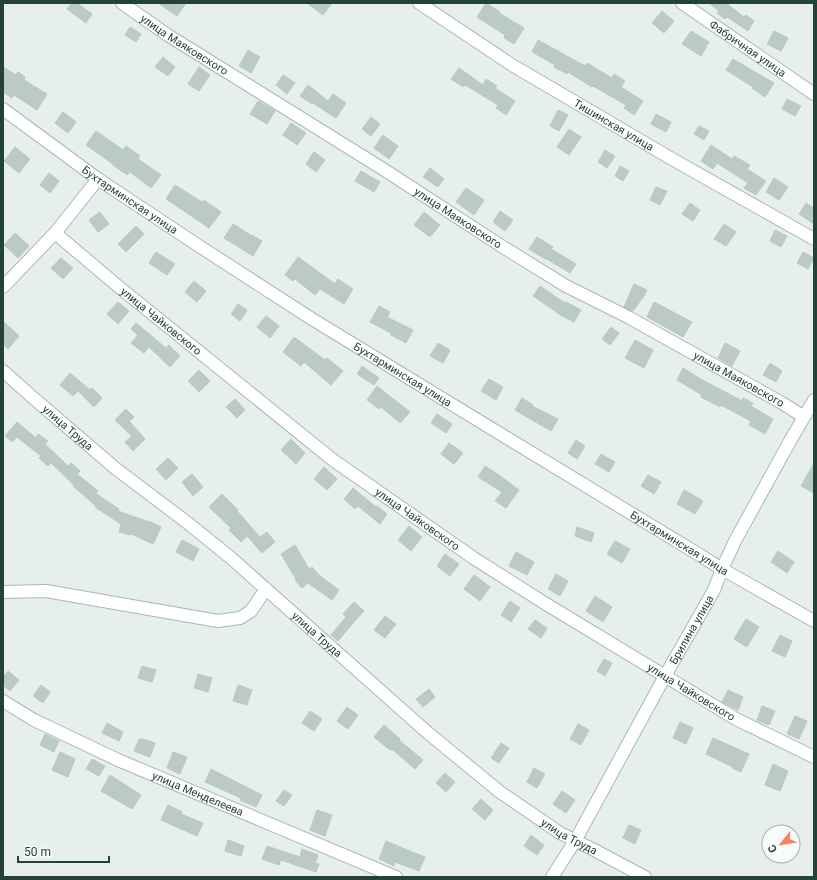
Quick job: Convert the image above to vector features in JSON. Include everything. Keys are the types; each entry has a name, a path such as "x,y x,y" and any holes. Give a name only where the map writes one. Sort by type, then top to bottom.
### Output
{"street":[{"name":"улица Маяковского","path":"122,3 166,34 383,169 566,286 628,317 782,403 804,417"},
{"name":"Тишинская улица","path":"419,3 512,65 672,159 814,239"},
{"name":"Фабричная улица","path":"682,3 814,94"},
{"name":"Бухтарминская улица","path":"3,109 98,179 312,319 722,569 814,621"},
{"path":"3,286 55,233 98,179"},
{"name":"улица Чайковского","path":"55,233 119,287 333,460 475,559 546,604 736,719 814,757"},
{"name":"улица Труда","path":"3,371 30,396 115,468 231,558 434,738 500,792 560,833 644,877"},
{"name":"Брилина улица","path":"552,877 575,841 664,676 714,590 735,541 814,400"},
{"path":"3,592 46,591 218,621 240,618 251,612 266,589"},
{"name":"улица Менделеева","path":"3,702 34,720 118,760 396,877"}],"building":[{"path":"72,3 77,3 92,14 86,23 67,9"},
{"path":"158,3 186,3 177,16"},
{"path":"307,3 332,3 323,15"},
{"path":"486,3 500,12 499,13 524,28 514,44 504,38 505,35 477,17"},
{"path":"709,3 726,3 744,17 746,15 754,21 748,31 727,17 725,19 717,13 719,11"},
{"path":"662,11 674,21 664,33 652,23"},
{"path":"130,27 141,34 136,42 125,35"},
{"path":"691,31 709,42 701,56 682,44"},
{"path":"774,31 788,38 781,51 767,44"},
{"path":"538,40 585,66 587,63 612,78 614,74 625,81 621,87 643,101 634,115 624,108 626,105 568,72 567,74 554,67 555,65 532,52"},
{"path":"248,50 260,57 251,73 239,66"},
{"path":"163,57 175,67 168,76 155,67"},
{"path":"733,59 774,83 765,97 752,88 753,87 726,70"},
{"path":"3,67 16,75 18,72 25,77 24,80 47,94 37,110 14,95 12,98 3,92"},
{"path":"199,67 210,75 199,91 188,84"},
{"path":"459,68 483,85 486,79 497,86 495,88 515,101 506,115 496,108 498,105 465,85 463,87 451,79"},
{"path":"283,75 295,83 287,94 276,85"},
{"path":"308,85 328,101 333,94 346,103 336,118 300,96"},
{"path":"787,99 801,106 795,116 782,109"},
{"path":"258,101 275,111 267,124 250,114"},
{"path":"558,110 568,115 559,131 550,126"},
{"path":"63,112 76,122 68,133 55,123"},
{"path":"656,114 671,122 666,132 651,124"},
{"path":"371,117 380,124 371,136 362,129"},
{"path":"291,123 306,133 297,145 283,135"},
{"path":"699,126 709,131 704,140 694,134"},
{"path":"569,129 581,137 569,155 557,147"},
{"path":"96,131 123,150 126,146 140,156 138,159 161,175 151,188 130,172 127,175 86,145"},
{"path":"383,135 398,146 389,159 374,148"},
{"path":"711,145 732,159 734,156 750,165 747,169 766,181 756,195 744,188 748,183 717,163 713,169 701,161"},
{"path":"15,147 30,159 19,173 4,161"},
{"path":"605,150 615,156 607,168 598,162"},
{"path":"314,152 325,160 316,172 306,164"},
{"path":"620,166 629,171 623,181 615,176"},
{"path":"430,168 444,179 438,187 423,177"},
{"path":"361,171 380,182 374,192 355,181"},
{"path":"49,173 59,181 50,193 40,185"},
{"path":"774,178 788,187 779,200 766,192"},
{"path":"175,185 202,202 204,200 221,212 209,228 166,199"},
{"path":"656,187 667,191 660,205 650,200"},
{"path":"466,188 484,200 474,215 456,202"},
{"path":"690,203 700,210 693,221 682,214"},
{"path":"806,203 814,208 814,224 799,214"},
{"path":"500,211 513,220 505,231 493,222"},
{"path":"100,212 109,224 98,232 89,220"},
{"path":"424,212 440,225 430,237 414,225"},
{"path":"233,224 262,241 253,256 224,238"},
{"path":"724,224 736,232 726,246 714,239"},
{"path":"136,226 144,234 126,252 118,244"},
{"path":"775,230 787,236 781,247 770,241"},
{"path":"15,233 29,246 18,258 4,245"},
{"path":"537,237 553,247 551,249 576,264 570,273 529,249"},
{"path":"156,252 175,264 167,275 149,263"},
{"path":"803,252 814,258 808,269 797,263"},
{"path":"298,257 335,284 338,279 353,289 344,304 320,289 315,295 295,279 293,281 285,275"},
{"path":"61,258 73,268 63,279 51,268"},
{"path":"194,281 206,291 197,302 185,292"},
{"path":"634,284 647,290 633,311 624,307"},
{"path":"540,286 565,303 566,302 581,310 574,322 562,316 533,296"},
{"path":"118,302 129,311 118,324 107,314"},
{"path":"654,302 692,322 683,337 647,317"},
{"path":"238,304 247,310 240,321 231,314"},
{"path":"379,306 390,312 387,317 413,330 406,343 370,322"},
{"path":"266,316 279,326 270,338 257,327"},
{"path":"3,321 19,336 8,349 3,344"},
{"path":"136,323 166,348 169,345 180,356 170,367 149,347 144,353 131,343 138,335 131,329"},
{"path":"611,327 619,333 610,345 602,339"},
{"path":"294,337 325,360 327,358 343,371 331,385 304,362 301,366 283,352"},
{"path":"635,340 653,350 644,368 625,358"},
{"path":"438,343 450,350 443,363 430,356"},
{"path":"725,343 740,351 732,366 718,358"},
{"path":"770,363 782,371 776,382 763,375"},
{"path":"362,366 379,378 374,385 357,374"},
{"path":"683,368 742,401 743,398 753,403 751,406 773,419 765,434 749,425 751,421 721,405 720,407 701,397 702,395 677,380"},
{"path":"199,370 210,381 199,392 188,381"},
{"path":"70,373 90,390 92,388 102,398 94,407 78,391 73,396 60,385"},
{"path":"489,379 503,387 496,400 481,391"},
{"path":"377,386 410,412 400,423 381,407 379,409 367,400"},
{"path":"522,398 533,405 532,406 558,419 551,431 515,410"},
{"path":"235,399 245,410 237,418 226,407"},
{"path":"126,409 134,417 129,421 145,439 133,451 125,442 132,436 115,420"},
{"path":"437,414 452,424 446,433 431,423"},
{"path":"17,422 36,438 38,434 48,441 45,444 68,466 71,463 80,471 77,474 98,491 95,493 119,509 118,511 149,521 161,527 153,544 131,534 119,532 121,524 95,507 96,506 73,486 74,485 51,463 48,466 39,458 41,456 17,437 12,442 5,436"},
{"path":"291,439 305,453 296,464 281,450"},
{"path":"576,440 585,446 577,459 568,453"},
{"path":"449,443 463,453 454,464 441,454"},
{"path":"601,454 615,462 609,472 595,464"},
{"path":"168,458 178,468 166,480 156,469"},
{"path":"814,463 814,493 801,486"},
{"path":"485,466 519,490 506,508 495,501 502,492 478,477"},
{"path":"324,467 337,479 327,490 314,479"},
{"path":"192,474 203,487 193,496 182,482"},
{"path":"648,475 661,482 654,494 641,486"},
{"path":"353,488 387,514 380,524 358,506 355,509 344,499"},
{"path":"684,490 703,501 695,514 677,504"},
{"path":"222,494 238,510 237,511 260,537 267,532 275,542 262,553 247,536 241,542 229,530 231,528 209,507"},
{"path":"409,526 422,537 411,551 398,540"},
{"path":"577,527 594,533 591,542 575,536"},
{"path":"182,540 199,549 193,561 176,552"},
{"path":"615,541 630,549 622,563 607,554"},
{"path":"295,545 309,569 312,567 319,575 339,590 332,600 308,583 302,588 295,580 296,579 281,554"},
{"path":"778,551 794,562 787,573 771,562"},
{"path":"516,552 534,562 527,575 509,566"},
{"path":"445,554 459,564 450,576 437,566"},
{"path":"556,574 568,581 560,596 548,589"},
{"path":"474,575 490,587 480,601 464,589"},
{"path":"595,596 612,607 603,622 586,611"},
{"path":"510,601 520,608 511,622 501,615"},
{"path":"354,602 364,611 338,641 331,635 346,617 343,614"},
{"path":"385,616 396,624 385,638 374,630"},
{"path":"746,619 759,627 747,647 734,639"},
{"path":"535,620 547,628 541,638 528,629"},
{"path":"780,635 792,641 785,657 772,651"},
{"path":"604,659 612,663 605,676 597,671"},
{"path":"142,666 156,670 152,682 138,678"},
{"path":"8,671 19,680 10,691 3,685 3,677"},
{"path":"198,674 212,678 208,692 194,688"},
{"path":"41,685 50,692 43,703 33,696"},
{"path":"238,685 252,690 247,705 233,701"},
{"path":"429,689 435,697 423,707 416,699"},
{"path":"728,690 743,697 738,710 722,702"},
{"path":"762,706 775,711 769,725 757,720"},
{"path":"347,707 358,715 348,729 337,721"},
{"path":"310,711 322,719 314,731 302,723"},
{"path":"795,716 807,721 799,739 787,734"},
{"path":"680,722 693,728 686,744 673,738"},
{"path":"107,723 123,732 119,741 102,733"},
{"path":"578,724 589,730 581,745 570,739"},
{"path":"384,725 423,760 415,769 392,749 390,750 374,737"},
{"path":"45,734 59,741 54,752 40,745"},
{"path":"713,738 749,754 741,772 706,754"},
{"path":"139,739 155,743 150,757 134,751"},
{"path":"501,743 509,748 499,763 491,758"},
{"path":"60,752 75,759 68,777 52,770"},
{"path":"173,752 187,757 180,774 167,768"},
{"path":"92,759 105,766 99,776 86,769"},
{"path":"773,764 788,771 780,791 765,785"},
{"path":"534,768 545,774 537,788 527,782"},
{"path":"211,769 262,795 256,807 240,800 241,798 205,782"},
{"path":"445,773 455,782 446,792 436,783"},
{"path":"110,775 141,795 132,809 101,791"},
{"path":"284,790 292,795 284,806 276,801"},
{"path":"562,791 575,800 566,813 553,804"},
{"path":"481,799 493,810 485,820 472,809"},
{"path":"168,805 182,812 181,814 203,823 197,836 161,820"},
{"path":"317,810 332,815 325,836 310,830"},
{"path":"629,825 641,830 635,844 623,838"},
{"path":"531,835 544,845 537,855 524,846"},
{"path":"228,840 244,846 241,856 225,851"},
{"path":"386,841 425,857 419,871 395,862 394,866 379,859"},
{"path":"267,846 300,857 302,849 318,855 315,863 319,864 316,872 281,860 279,865 262,859"}]}
